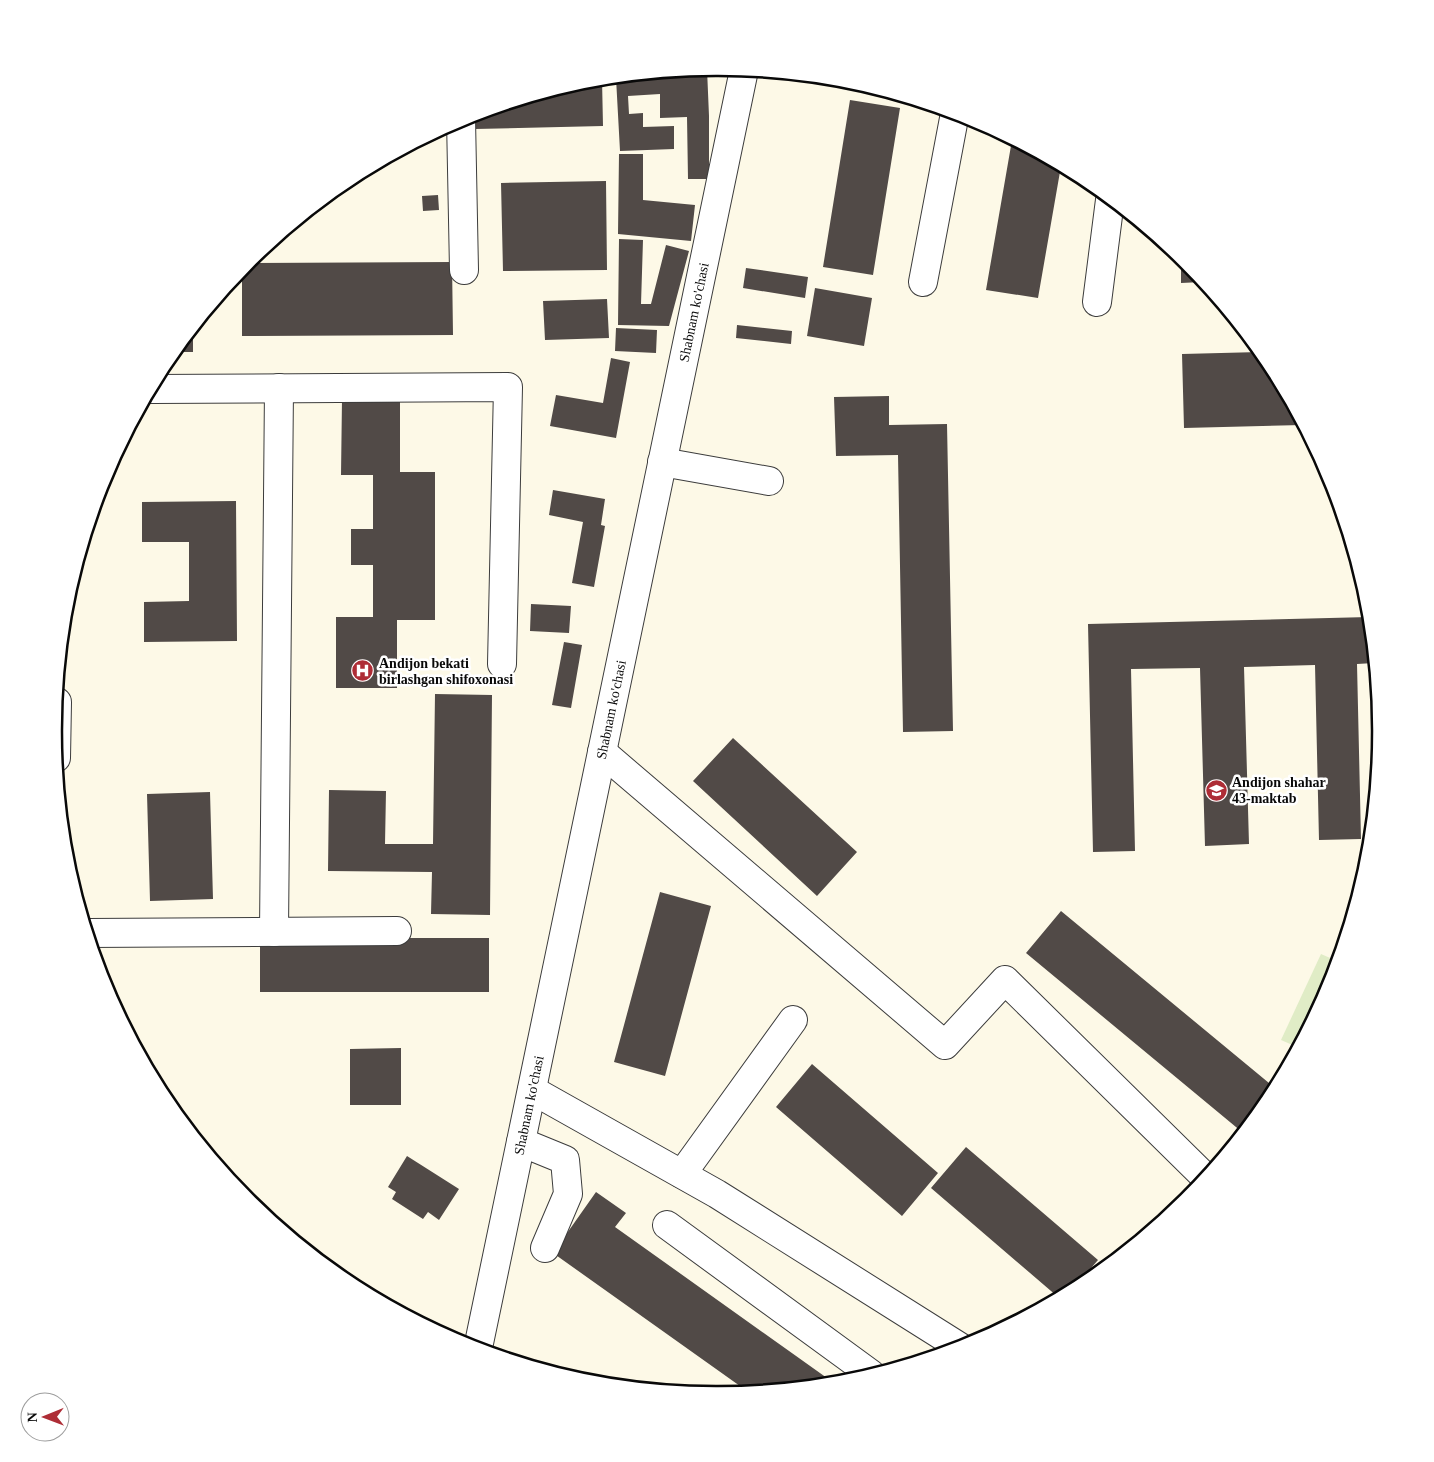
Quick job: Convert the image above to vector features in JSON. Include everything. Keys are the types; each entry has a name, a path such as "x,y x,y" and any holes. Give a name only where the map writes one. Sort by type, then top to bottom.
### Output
{"street":[{"name":"Shabnam ko'chasi","path":"480,1341 742,77"},
{"path":"923,282 953,121"},
{"path":"461,129 464,270"},
{"path":"1097,302 1109,208"},
{"path":"159,389 508,387 502,664"},
{"path":"274,932 279,388"},
{"path":"662,462 769,481"},
{"path":"602,752 945,1045 1005,980 1200,1172"},
{"path":"95,933 397,931"},
{"path":"682,1174 793,1020"},
{"path":"532,1090 717,1194 952,1342"},
{"path":"521,1142 565,1160 568,1194 545,1248"},
{"path":"667,1225 863,1368"}],"green space":[{"path":"1321,954 1331,958 1322,981 1291,1044 1281,1040"}],"building":[{"path":"707,76 709,179 688,179 687,117 660,118 660,94 628,96 629,114 643,113 643,127 674,126 674,149 620,151 616,85"},
{"path":"602,87 603,126 475,129 475,123 507,111 548,99"},
{"path":"850,100 900,108 873,275 823,267"},
{"path":"1011,147 1060,174 1038,298 986,290"},
{"path":"619,154 643,154 643,200 695,205 691,241 618,234"},
{"path":"606,181 607,270 503,271 501,183"},
{"path":"438,195 439,210 423,211 422,196"},
{"path":"619,239 643,240 641,304 651,304 666,245 689,251 669,326 618,325"},
{"path":"452,262 453,335 242,336 242,281 259,263"},
{"path":"746,268 808,277 805,298 743,288"},
{"path":"1181,269 1193,282 1181,283"},
{"path":"815,288 872,298 864,346 807,336"},
{"path":"607,299 609,338 545,340 543,301"},
{"path":"737,325 792,331 791,344 736,338"},
{"path":"616,328 657,330 656,353 615,351"},
{"path":"193,340 193,352 184,352"},
{"path":"1250,352 1284,404 1295,425 1184,428 1182,354"},
{"path":"611,358 630,362 616,438 550,426 556,395 603,403"},
{"path":"889,396 889,425 947,424 953,731 903,732 898,455 836,456 834,397"},
{"path":"342,399 400,399 400,472 435,472 435,620 397,620 397,688 336,688 336,617 373,617 373,565 351,565 351,529 373,529 373,475 341,475"},
{"path":"553,490 605,499 601,525 605,526 594,587 572,583 583,522 549,515"},
{"path":"236,501 237,641 144,642 144,602 189,601 189,542 142,542 142,502"},
{"path":"531,604 571,606 569,633 530,631"},
{"path":"1361,617 1368,663 1357,664 1361,839 1319,840 1315,665 1244,667 1249,844 1205,846 1200,668 1131,669 1135,851 1093,852 1088,624"},
{"path":"564,642 582,645 571,708 552,705"},
{"path":"435,694 492,695 490,915 431,914 432,872 328,871 329,790 386,791 385,844 433,844"},
{"path":"733,738 857,852 817,896 693,781"},
{"path":"210,792 213,899 150,901 147,794"},
{"path":"660,892 711,906 665,1076 614,1062"},
{"path":"1061,911 1269,1083 1237,1128 1026,953"},
{"path":"260,938 489,938 489,992 260,992"},
{"path":"401,1048 401,1105 350,1105 350,1049"},
{"path":"812,1064 938,1173 902,1216 776,1107"},
{"path":"966,1147 1098,1260 1081,1275 1053,1293 931,1188"},
{"path":"407,1156 459,1189 439,1220 428,1212 423,1219 392,1199 396,1192 388,1187"},
{"path":"596,1192 626,1213 615,1227 825,1376 739,1385 553,1253"}],"place":[{"name":"Аndijon bekati birlashgan shifoxonasi","path":"363,671"},
{"name":"Andijon shahar 43-maktab","path":"1216,790"}]}
